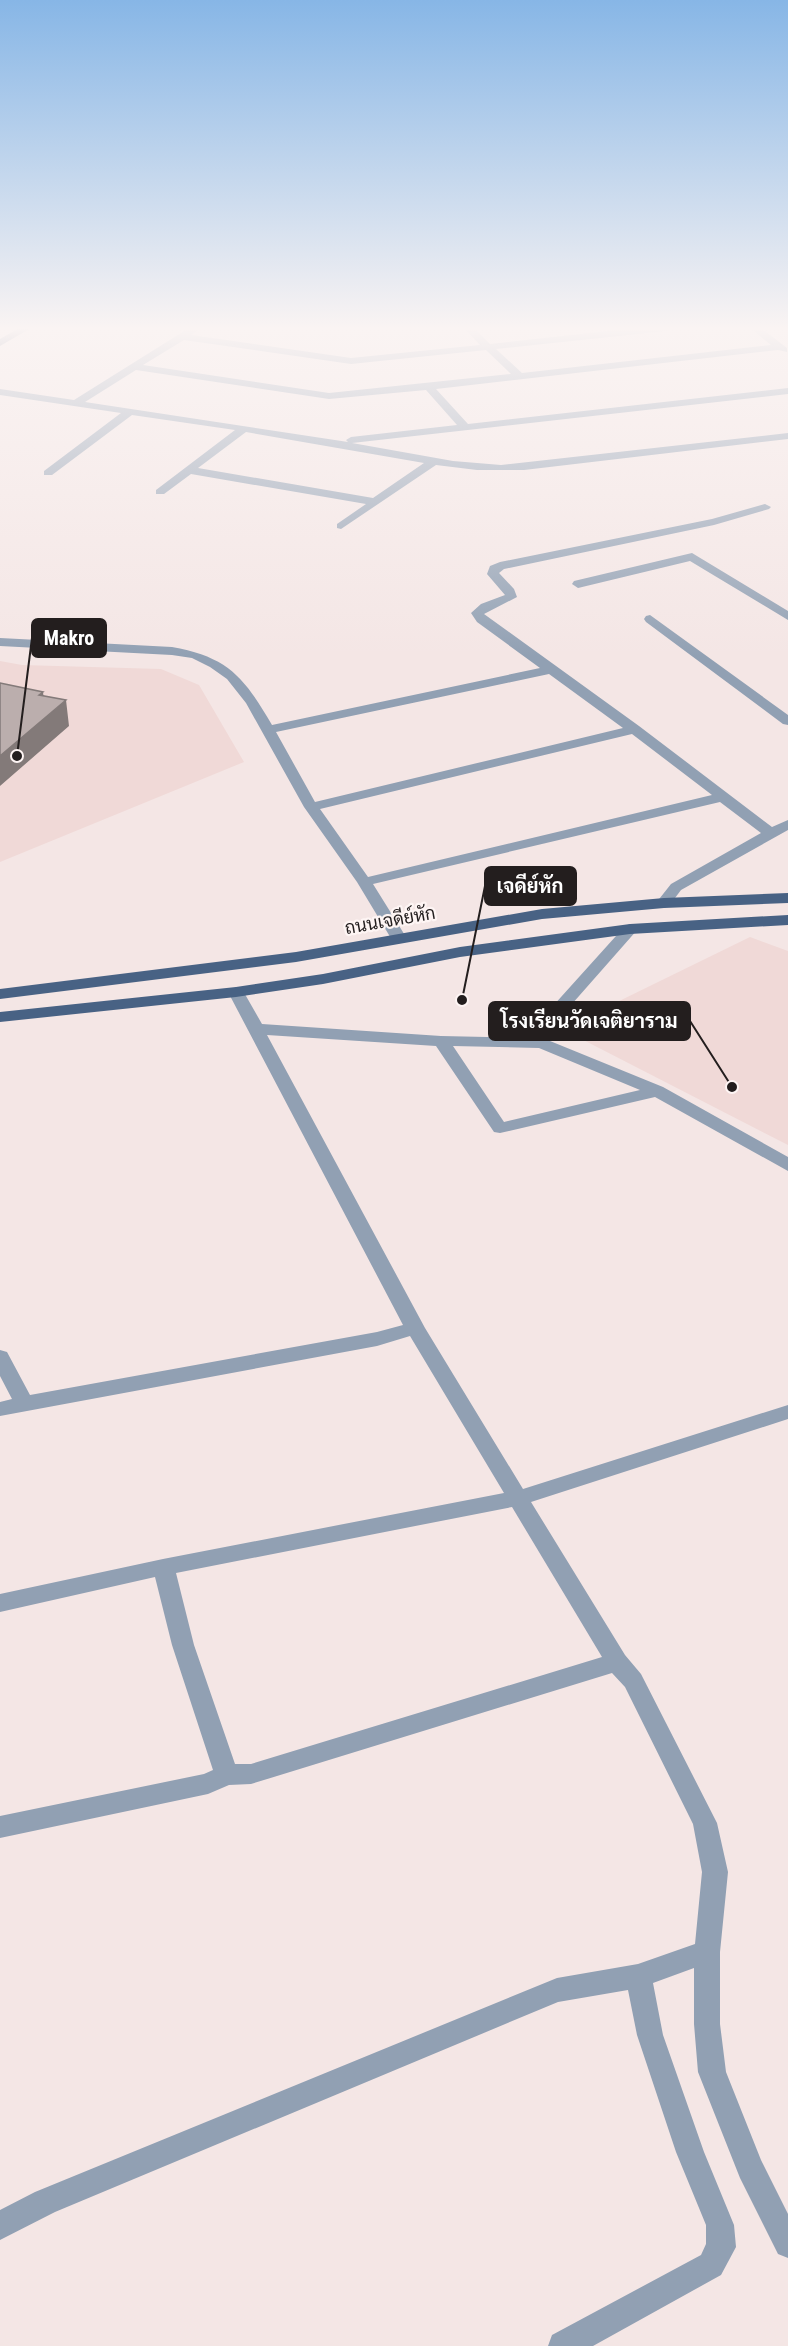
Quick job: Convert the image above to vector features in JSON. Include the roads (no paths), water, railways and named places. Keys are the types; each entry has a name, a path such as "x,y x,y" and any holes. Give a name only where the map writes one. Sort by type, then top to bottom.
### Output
{"main road":[{"name":"ถนนเจดีย์หัก","path":"0,994 296,957 398,937 542,914 664,903 788,898"},
{"path":"0,1017 236,992 323,979 460,952 630,930 788,920"}],"street":[{"path":"48,473 95,437"},
{"path":"160,492 232,437"},
{"path":"298,437 434,461 512,468 775,437"},
{"path":"332,442 369,437"},
{"path":"340,526 434,461"},
{"path":"189,470 376,502"},
{"path":"765,507 714,522 494,569 493,574 510,592 511,597 486,607 477,614 770,832"},
{"path":"578,584 692,557 788,616"},
{"path":"650,619 788,721"},
{"path":"0,642 172,651 195,655 215,664 232,676 252,702 310,807 364,882 398,937"},
{"path":"268,730 552,669"},
{"path":"310,807 634,729"},
{"path":"364,882 723,797"},
{"path":"664,903 676,887 770,832 788,824"},
{"path":"541,1043 549,1020 630,930"},
{"path":"236,992 415,1328 616,1662 633,1680 705,1823 715,1872 707,1952 707,2024 712,2072 750,2168 788,2244"},
{"path":"255,1029 441,1041 541,1043 657,1091 788,1165"},
{"path":"441,1041 500,1128 657,1091"},
{"path":"0,1409 377,1339 415,1328"},
{"path":"0,1357 24,1403"},
{"path":"0,1603 163,1568 519,1498 788,1412"},
{"path":"163,1568 183,1645 227,1774"},
{"path":"0,1827 208,1784 227,1774 251,1774 616,1662"},
{"path":"0,2226 45,2202 557,1990 638,1976 707,1952"},
{"path":"563,2346 711,2265 721,2247 720,2225 690,2152 650,2035 638,1976"}],"place":[{"name":"Makro","path":"17,756"},
{"name":"เจดีย์หัก","path":"462,1000"},
{"name":"โรงเรียนวัดเจติยาราม","path":"732,1087"}]}
